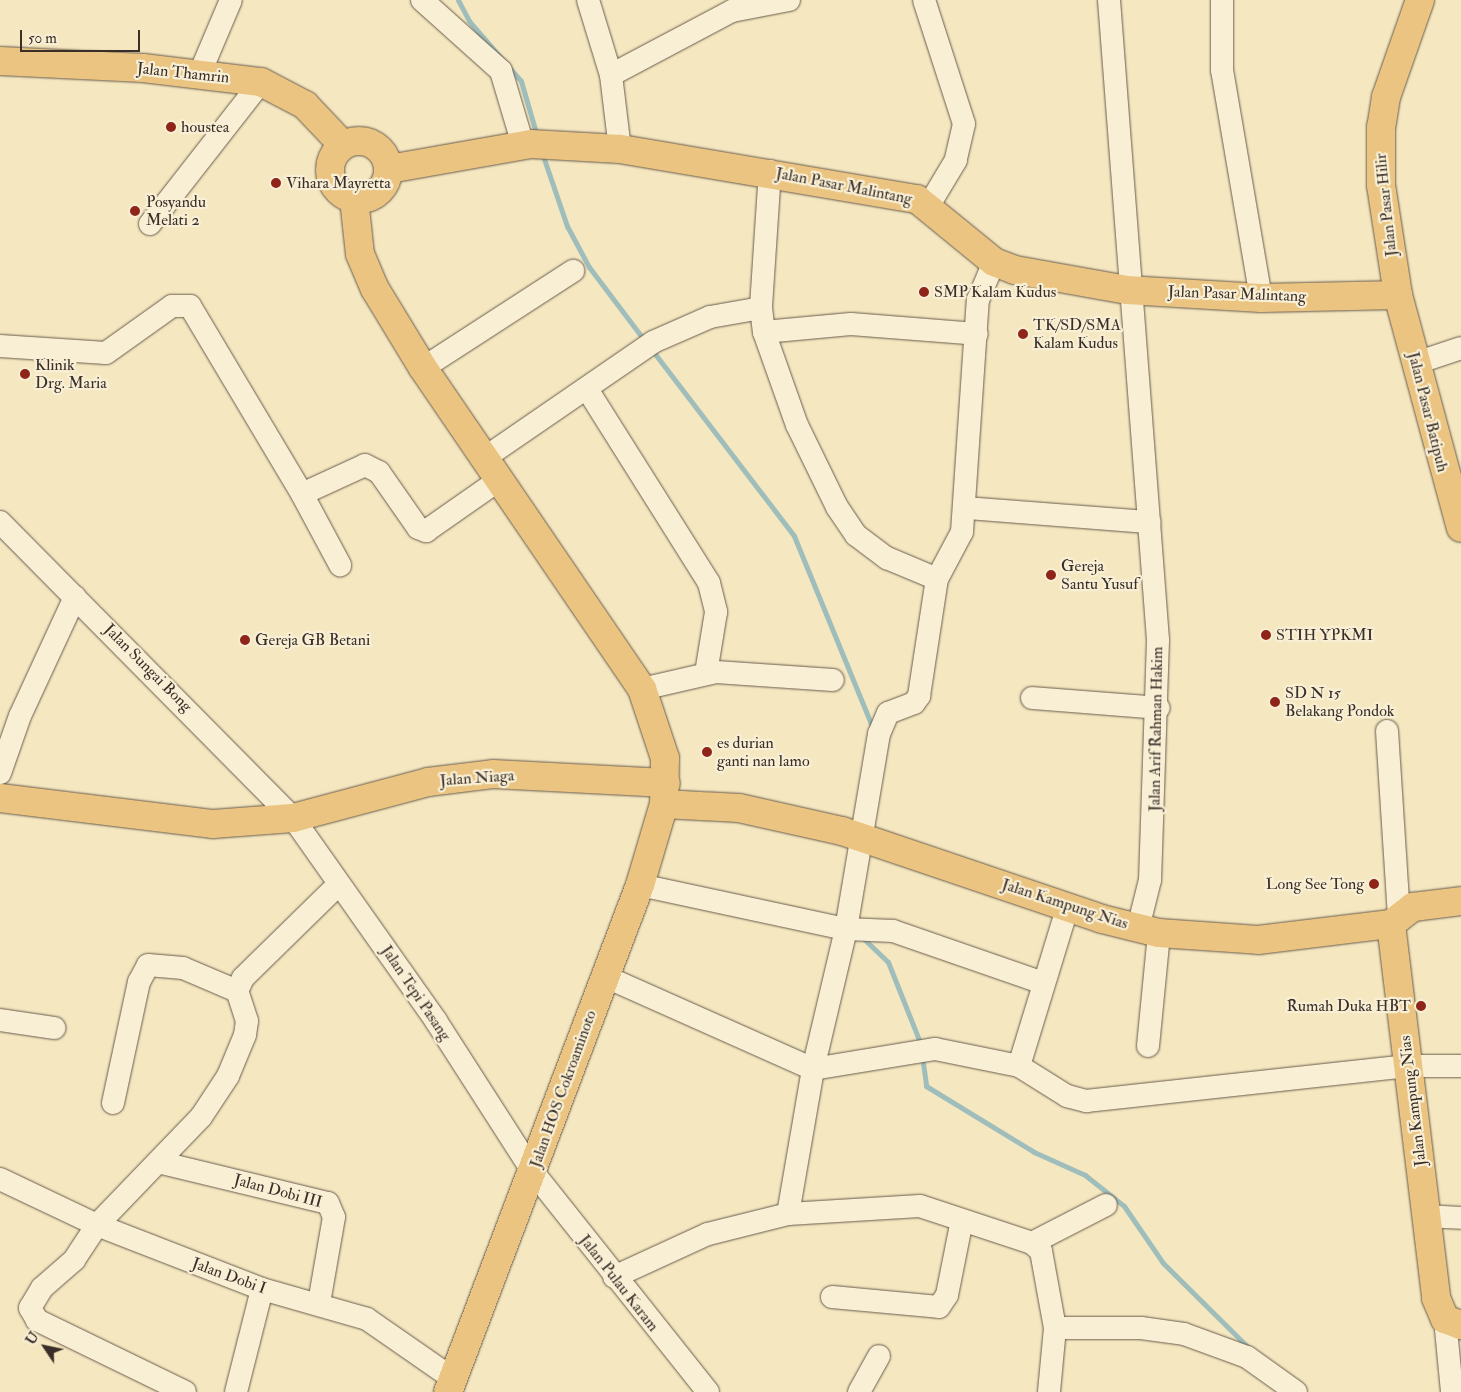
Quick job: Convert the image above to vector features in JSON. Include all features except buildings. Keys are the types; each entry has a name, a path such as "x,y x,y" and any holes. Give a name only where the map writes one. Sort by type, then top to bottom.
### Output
{"main road":[{"name":"Jalan Pasar Hilir","path":"1398,295 1381,186 1381,126 1392,74 1420,0"},
{"name":"Jalan Thamrin","path":"0,61 200,73 261,82 305,105 343,145"},
{"path":"363,141 373,144 381,150 389,169 378,192 354,199 339,190 330,175 331,163 343,145 363,141"},
{"name":"Jalan Pasar Malintang","path":"389,169 535,145 620,149 770,171 892,193 929,205 994,262 1128,290 1261,298 1398,295"},
{"path":"354,199 366,272 423,368 483,459 642,690 663,748 665,794"},
{"name":"Jalan Pasar Batipuh","path":"1398,295 1461,528"},
{"name":"Jalan Niaga","path":"0,798 213,824 293,818 428,782 493,774 665,794"},
{"name":"Jalan Kampung Nias","path":"665,794 740,808 860,838 1149,931 1258,940 1395,920 1425,1216 1436,1298 1453,1322"},
{"name":"Jalan HOS Cokroaminoto","path":"450,1385 533,1172 604,976 640,885 665,794"},
{"path":"1395,920 1413,908 1461,900"}],"street":[{"path":"200,73 231,0"},
{"path":"422,0 501,71 535,145"},
{"path":"588,0 611,75 620,149"},
{"path":"611,75 724,14 789,0"},
{"path":"924,0 964,124 956,160 929,205"},
{"name":"Jalan Arif Rahman Hakim","path":"1109,0 1128,290 1149,522 1159,708 1150,880 1148,1046"},
{"path":"1222,0 1222,70 1261,298"},
{"path":"150,224 261,82"},
{"path":"770,171 761,308 764,332 797,425 849,525 873,550 937,579"},
{"path":"788,1214 813,1069 846,929 860,838 882,721 919,696 937,579 958,544 966,508 981,286 994,262"},
{"path":"423,368 573,271"},
{"path":"0,346 106,353 172,306 190,306 302,494 340,566"},
{"path":"483,459 645,347 710,317 761,308"},
{"path":"764,332 851,324 977,334"},
{"path":"1416,363 1461,348"},
{"path":"586,389 709,583 716,612 706,673"},
{"path":"302,494 365,465 379,472 418,528 426,531 499,480"},
{"path":"966,508 1149,522"},
{"name":"Jalan Sungai Bong","path":"0,522 293,818"},
{"path":"0,773 20,716 75,597"},
{"path":"642,690 706,673 833,680"},
{"path":"1032,698 1159,708"},
{"path":"1387,731 1395,920"},
{"name":"Jalan Tepi Pasang","path":"293,818 337,886 389,952 533,1172"},
{"path":"640,885 846,929 894,931 1043,983"},
{"path":"185,1392 31,1315 30,1308 42,1288 74,1260 97,1225 201,1117 240,1051 247,1021 237,992 243,978 337,886"},
{"path":"1019,1066 1068,906"},
{"path":"113,1103 139,982 148,965 183,968 237,992"},
{"path":"604,976 813,1069 936,1049 1019,1066 1068,1096 1086,1100 1410,1066 1461,1066"},
{"path":"0,1020 54,1028"},
{"name":"Jalan Dobi III","path":"158,1162 328,1203 334,1217 319,1303"},
{"name":"Jalan Pulau Karam","path":"533,1172 614,1277 708,1392"},
{"name":"Jalan Dobi I","path":"0,1179 97,1225 262,1289 319,1303 367,1319 450,1385"},
{"path":"614,1277 708,1234 788,1214 902,1205 920,1206 1032,1243 1044,1257 1055,1328 1049,1392"},
{"path":"1032,1243 1106,1206"},
{"path":"1425,1216 1461,1218"},
{"path":"832,1296 939,1307 947,1295 962,1220"},
{"path":"236,1392 262,1289"},
{"path":"1452,1392 1453,1322"},
{"path":"1055,1328 1141,1328 1184,1334 1262,1365 1296,1392"},
{"path":"859,1392 879,1356"}],"waterway":[{"path":"458,0 469,21 521,81 537,136"},
{"path":"542,153 567,226 589,267 645,341"},
{"path":"652,350 794,536 871,724"},
{"path":"863,938 888,962 921,1045"},
{"path":"922,1056 926,1086 1034,1152 1085,1175 1124,1206 1163,1263 1248,1347"}],"place":[{"name":"houstea","path":"171,127"},
{"name":"Vihara Mayretta","path":"276,183"},
{"name":"Posyandu Melati 2","path":"135,211"},
{"name":"SMP Kalam Kudus","path":"924,292"},
{"name":"TK/SD/SMA Kalam Kudus","path":"1023,334"},
{"name":"Klinik Drg. Maria","path":"25,374"},
{"name":"Gereja Santu Yusuf","path":"1051,575"},
{"name":"STIH YPKMI","path":"1266,635"},
{"name":"Gereja GB Betani","path":"245,640"},
{"name":"SD N 15 Belakang Pondok","path":"1275,702"},
{"name":"es durian ganti nan lamo","path":"707,752"},
{"name":"Long See Tong","path":"1374,884"},
{"name":"Rumah Duka HBT","path":"1421,1006"}]}
